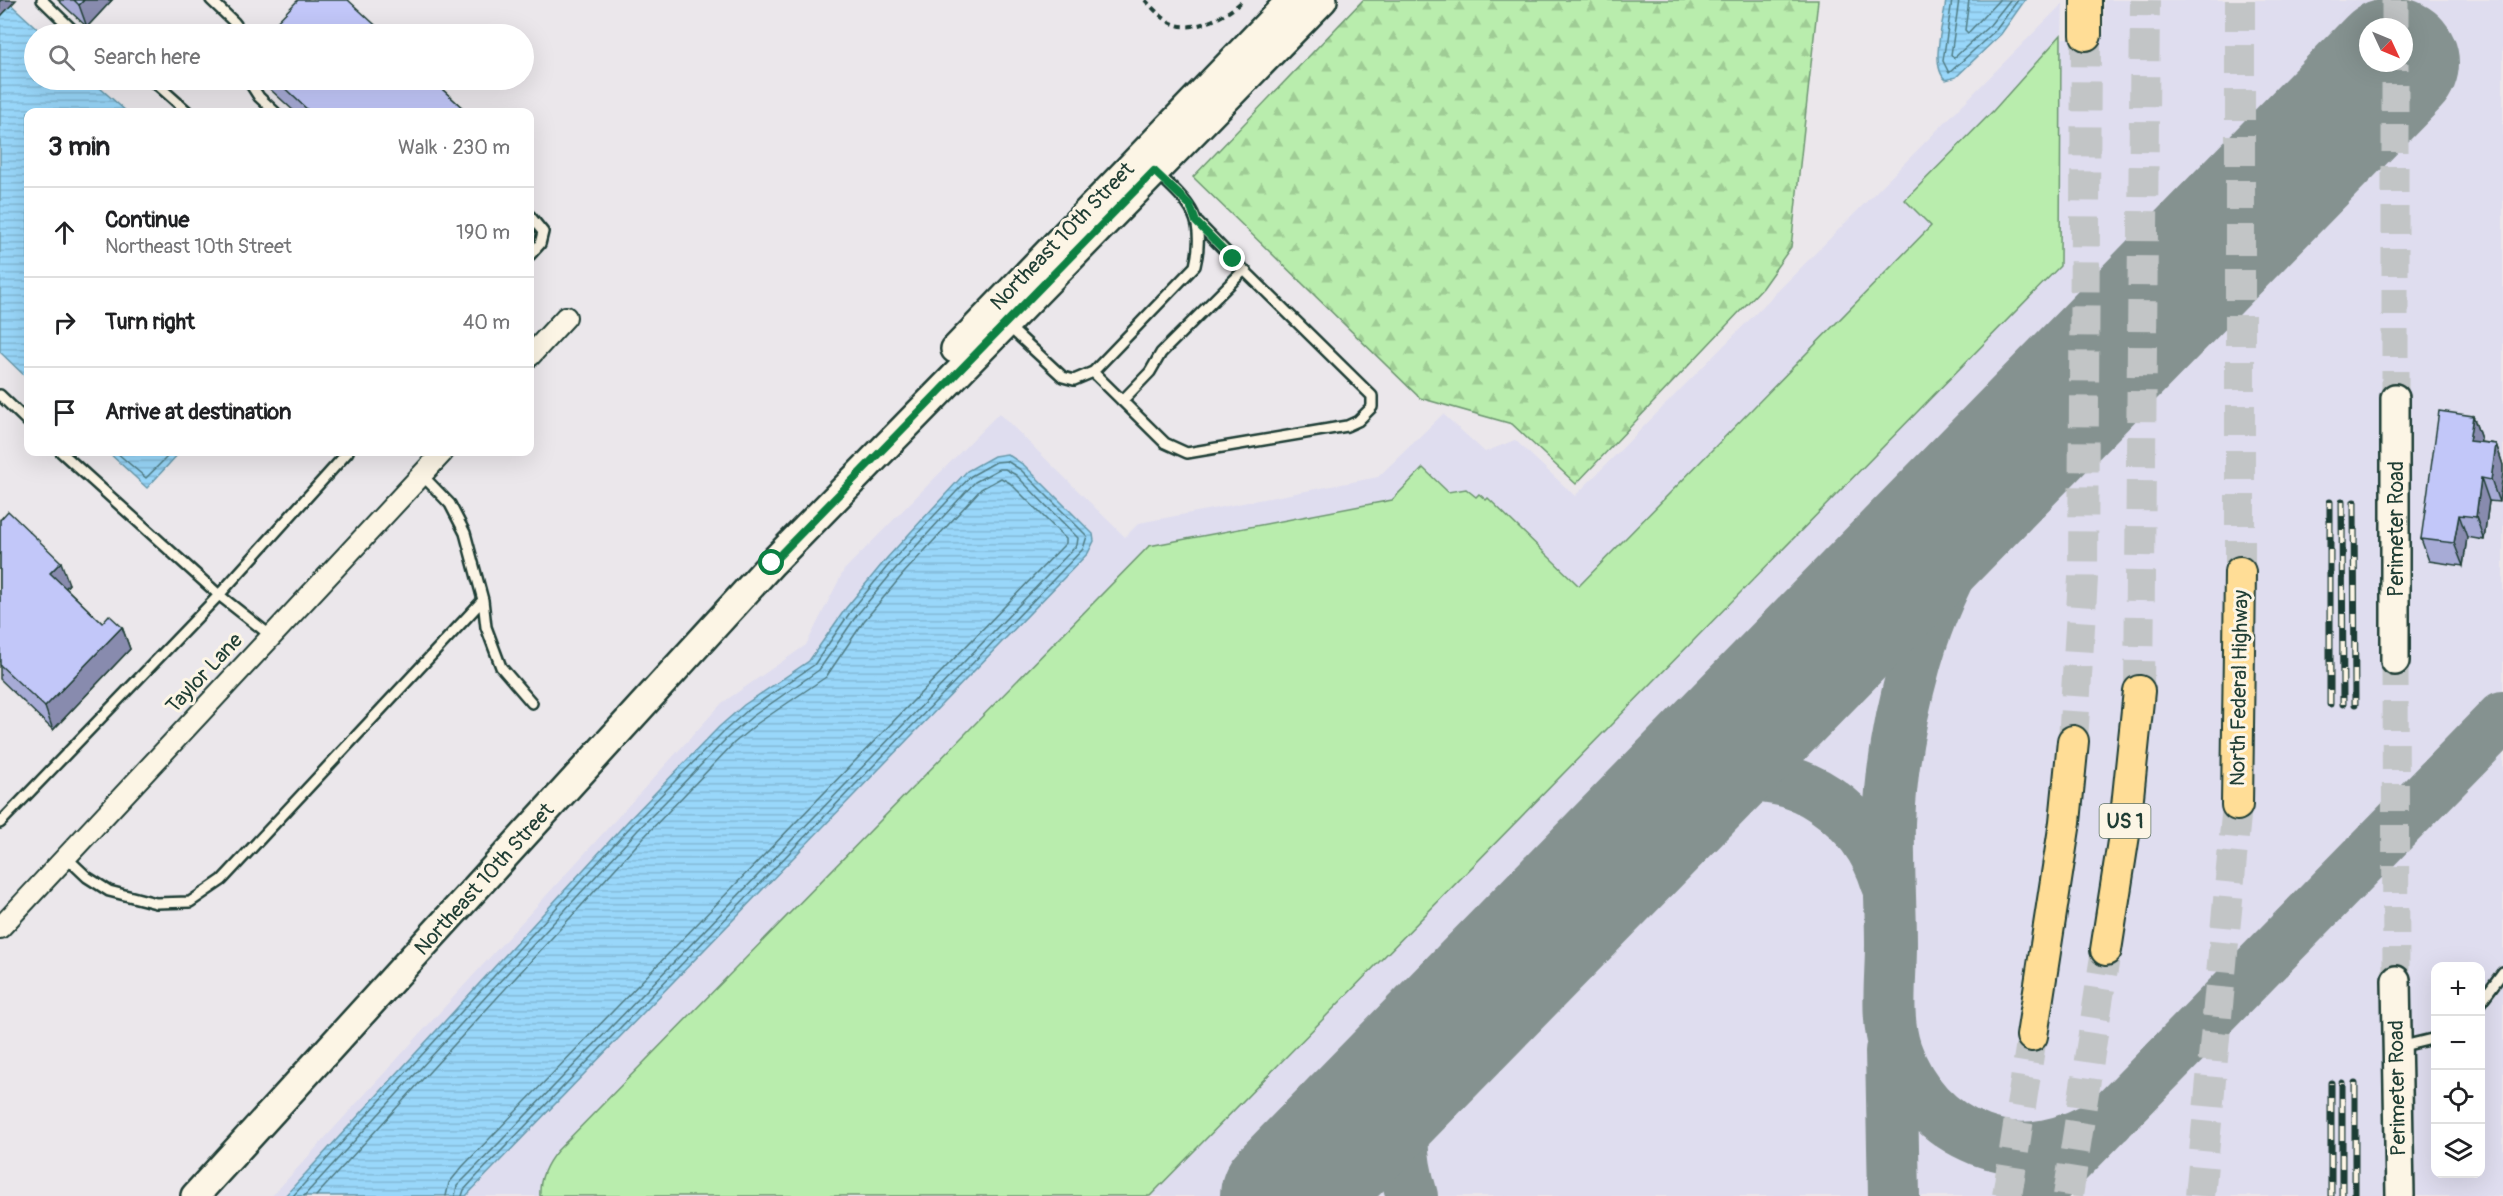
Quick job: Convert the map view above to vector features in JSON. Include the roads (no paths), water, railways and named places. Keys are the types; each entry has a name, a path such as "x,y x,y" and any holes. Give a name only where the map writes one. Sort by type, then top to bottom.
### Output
{"main road":[{"path":"2086,0 2086,35"},
{"name":"North Federal Highway","path":"2237,805 2240,572"},
{"name":"US 1","path":"2106,950 2124,835 2139,691"},
{"path":"2032,1036 2065,822 2073,741"}],"street":[{"name":"Northeast 10th Street","path":"772,563 897,414 997,303 1291,0"},
{"name":"Northeast 10th Street","path":"195,1196 772,563 1323,0"},
{"path":"1154,171 1152,158 1170,124"},
{"path":"534,350 566,317"},
{"name":"Perimeter Road","path":"2395,398 2395,661"},
{"name":"Taylor Lane","path":"0,928 440,456"},
{"name":"Perimeter Road","path":"2396,980 2400,1196"}],"lane":[{"path":"42,0 66,24"},
{"path":"211,0 236,24"},
{"path":"163,90 184,108"},
{"path":"254,90 271,108"},
{"path":"1005,323 1063,377 1074,380 1093,372 1195,266 1200,248 1196,222 1190,205 1154,171"},
{"path":"534,221 543,232 540,244 534,251"},
{"path":"1093,372 1165,443 1187,453 1347,426 1358,421 1372,407 1372,396 1196,222"},
{"path":"1122,402 1150,372 1161,353 1239,265"},
{"path":"0,395 24,418"},
{"path":"65,456 219,596 251,618 271,636"},
{"path":"0,823 219,596 344,456"},
{"path":"423,475 450,504 465,533 483,600 486,627 501,668 532,703"},
{"path":"66,857 87,877 109,891 156,903 190,902 222,880 483,600"},
{"path":"2485,997 2503,972"},
{"path":"2397,1048 2431,1039"}],"water":[{"path":"0,0 6,0 32,24 24,24 24,90 102,90 122,108 24,108 24,375 0,352"},
{"path":"1946,0 2025,0 2001,34 1956,77 1946,80 1941,74 1938,54"},
{"path":"1007,454 1024,465 1093,534 1094,541 1088,553 466,1196 285,1196 628,821 719,727 744,705 809,661 846,608 887,558 967,471 994,456"},
{"path":"112,456 176,456 147,488"}],"tunnel":[{"path":"2139,691 2145,0"},
{"path":"2240,0 2240,572"},
{"path":"2395,0 2395,18"},
{"path":"2073,741 2083,578 2086,35"},
{"path":"2395,72 2395,398"},
{"path":"2395,661 2396,980"},
{"path":"2200,1196 2237,805"},
{"path":"2068,1196 2106,950"},
{"path":"2007,1196 2032,1036"}],"railway":[{"path":"2330,502 2330,704"},
{"path":"2342,502 2343,704"},
{"path":"2354,502 2355,704"},
{"path":"2331,1083 2331,1196"},
{"path":"2342,1083 2342,1196"},
{"path":"2355,1083 2355,1196"}]}
